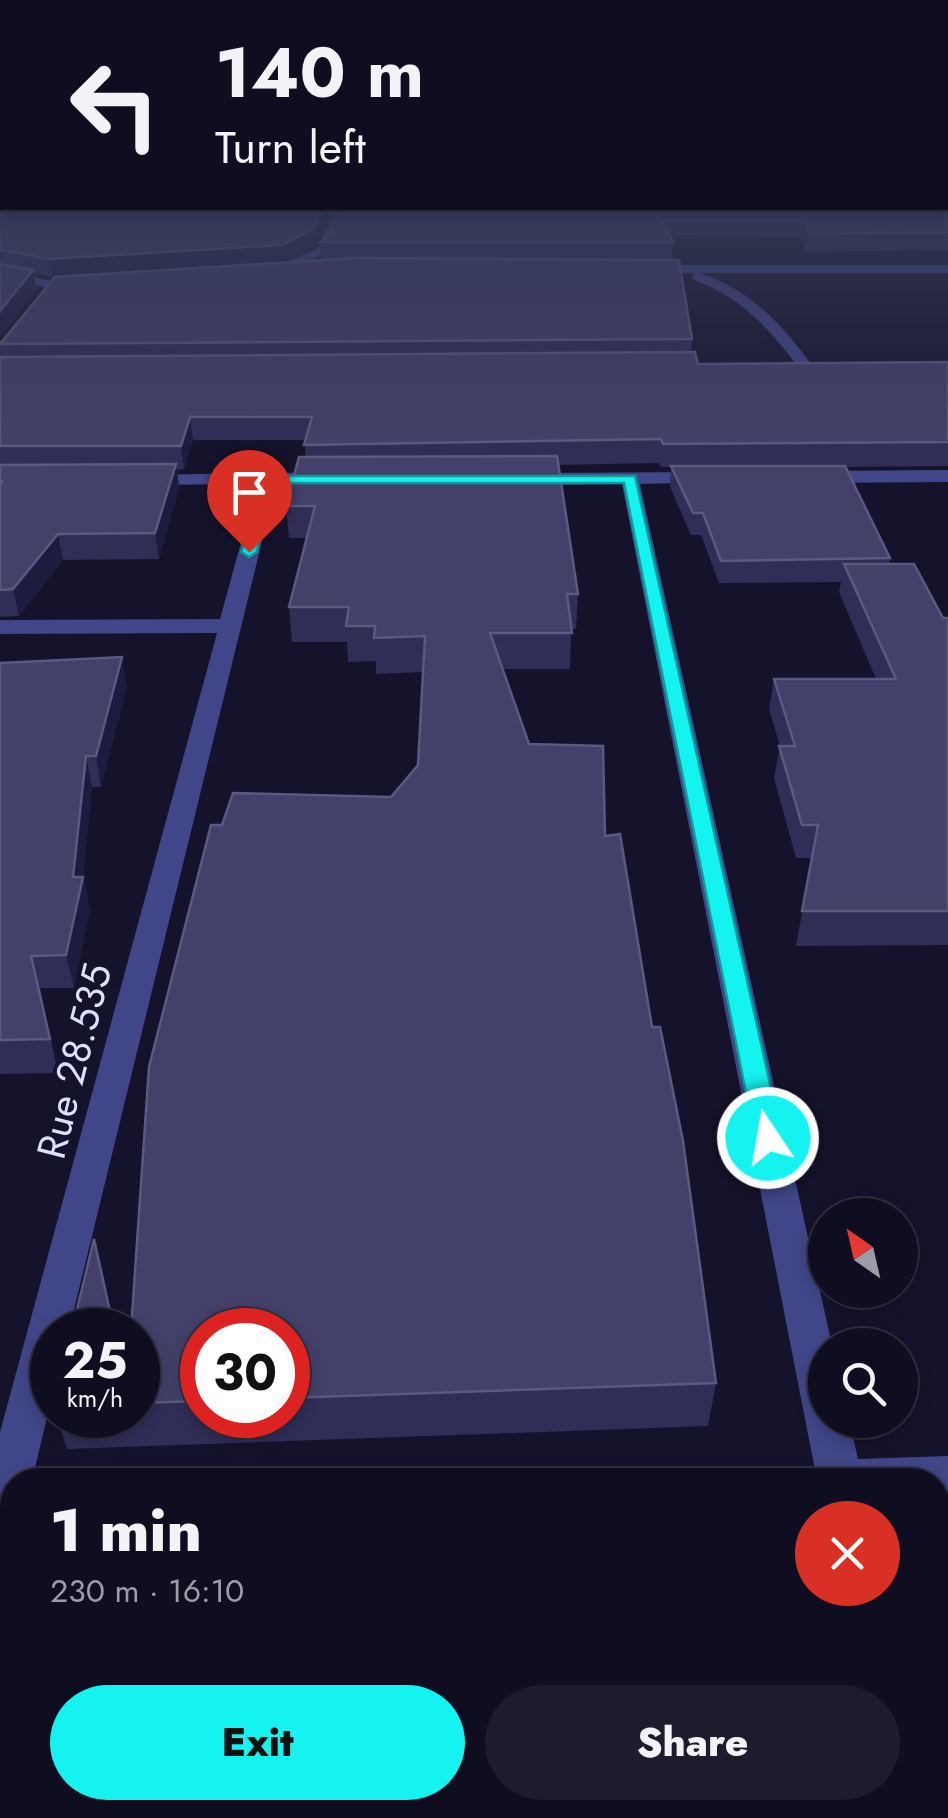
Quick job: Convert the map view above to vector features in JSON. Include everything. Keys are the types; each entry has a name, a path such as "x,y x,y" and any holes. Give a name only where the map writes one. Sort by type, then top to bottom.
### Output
{"street":[{"path":"18,278 52,285 106,280"},
{"path":"696,278 748,298 772,320 803,364"},
{"path":"42,298 52,285"},
{"path":"784,364 821,364"},
{"path":"789,477 948,476"},
{"name":"Rue 28.535","path":"15,1468 268,478"},
{"path":"115,480 344,478"},
{"path":"497,478 730,478"},
{"path":"630,479 808,1329"},
{"path":"0,627 230,626"},
{"path":"832,1438 840,1468"}],"building":[{"path":"0,278 27,278 0,311"},
{"path":"54,278 682,278 692,339 0,344"},
{"path":"695,352 698,364 948,362 948,442 663,444 661,439 304,445 312,417 190,417 181,446 0,446 0,357"},
{"path":"557,456 578,594 567,594 572,633 490,633 529,744 603,746 605,836 620,834 652,1027 660,1027 683,1141 716,1383 310,1397 310,1308 180,1308 180,1402 160,1402 160,1308 133,1308 149,1067 211,825 222,825 233,793 391,797 418,765 425,636 374,638 375,626 346,626 349,607 289,607 315,506 286,506 299,457"},
{"path":"176,464 155,533 58,534 13,589 0,590 0,465"},
{"path":"671,466 845,466 890,558 721,561 703,513 693,513"},
{"path":"844,564 914,564 943,618 948,618 948,911 802,911 818,825 802,825 779,746 795,746 774,679 896,679"},
{"path":"122,657 96,756 86,756 73,877 83,877 66,955 31,956 50,1039 0,1040 0,663"},
{"path":"94,1239 109,1308 77,1308"}],"route":[{"path":"249,552 268,478 630,479 768,1138"}]}
